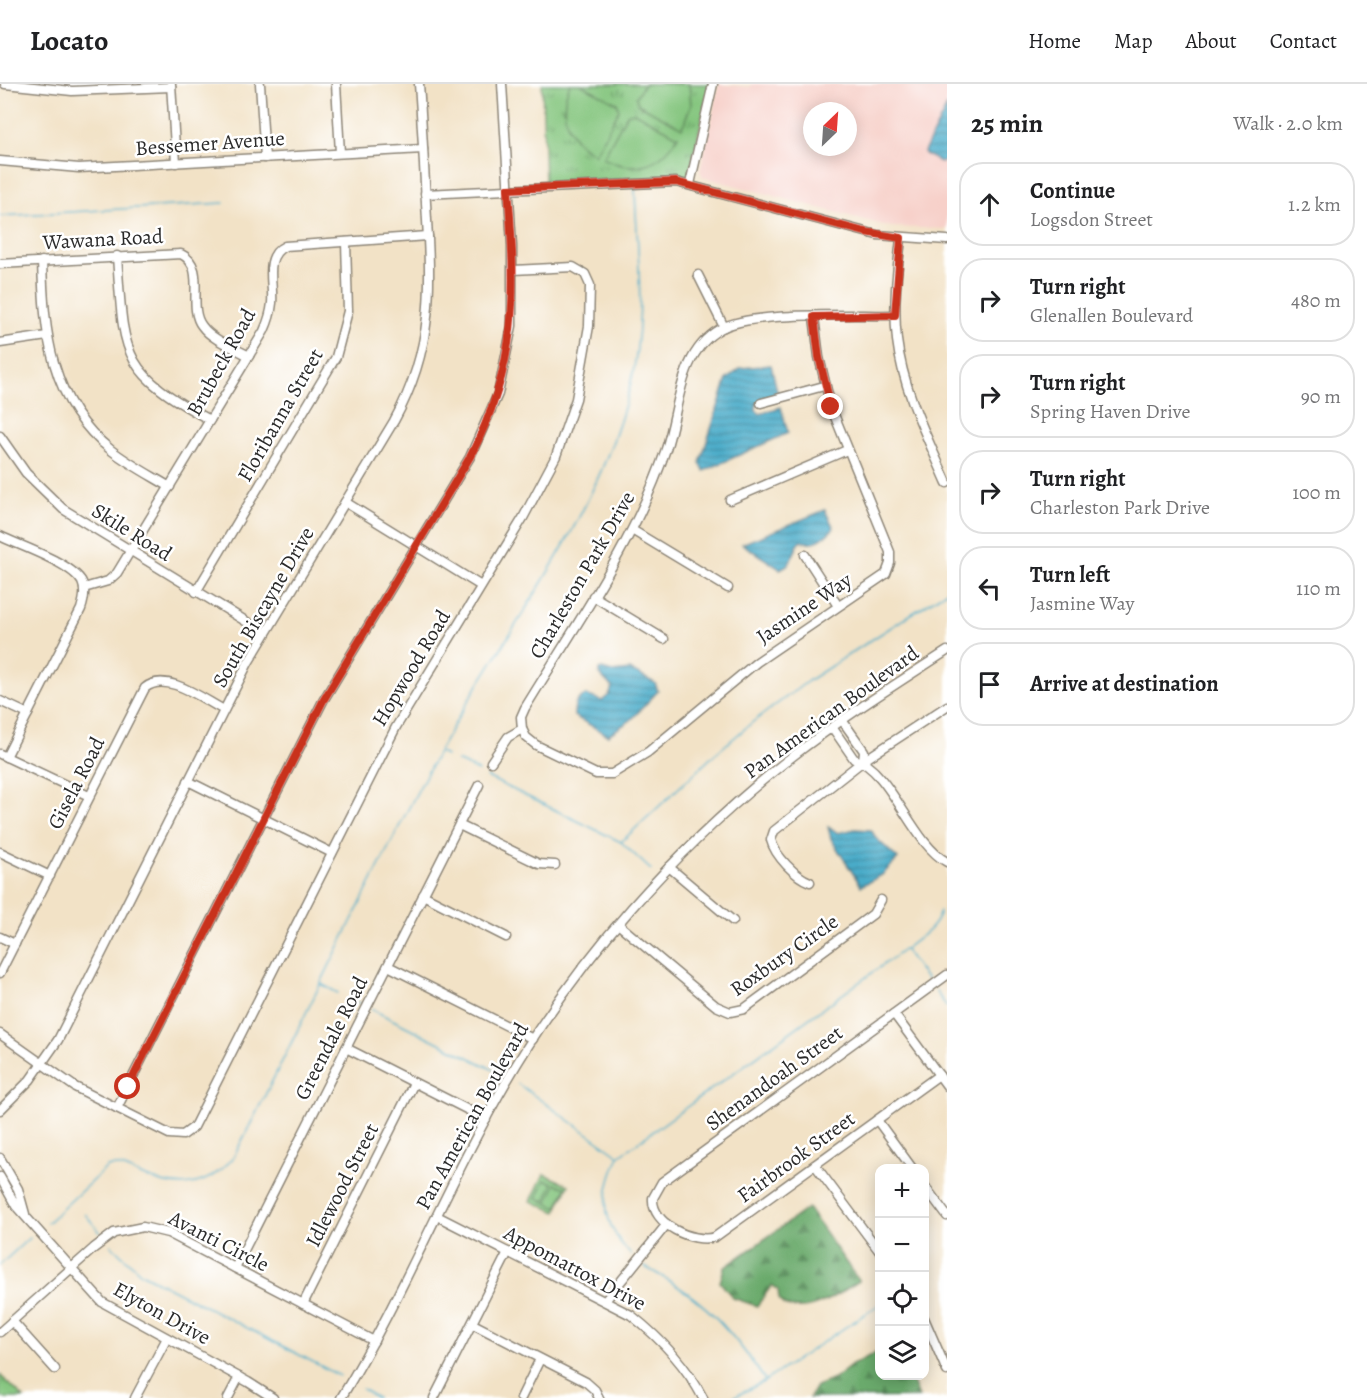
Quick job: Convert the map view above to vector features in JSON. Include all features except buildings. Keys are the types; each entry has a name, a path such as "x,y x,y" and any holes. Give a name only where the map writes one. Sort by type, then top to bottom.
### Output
{"street":[{"path":"5,84 72,92 171,85 176,163"},
{"path":"260,84 265,158"},
{"path":"336,84 340,153"},
{"name":"South Biscayne Drive","path":"0,1110 43,1065 68,1022 265,633 401,408 420,361 430,309 419,84"},
{"path":"0,1034 75,1087 117,1108 323,701 470,457 498,394 511,340 513,270 502,84"},
{"path":"690,184 712,84"},
{"name":"Bessemer Avenue","path":"0,160 79,168 423,148"},
{"path":"425,194 656,181 690,184 865,232 901,238 947,240"},
{"name":"Brubeck Road","path":"84,588 112,578 249,356 270,313 271,261 276,251 285,246 428,236"},
{"path":"901,238 895,315 899,356 907,387 947,483"},
{"name":"Floribanna Street","path":"196,592 336,357 348,310 346,242"},
{"name":"Wawana Road","path":"0,264 175,253 186,256 194,268 197,316 201,325 249,356"},
{"path":"117,256 123,329 132,358 146,379 159,390 210,420"},
{"path":"42,261 46,336 57,378 79,417 113,452 170,487"},
{"name":"Hopwood Road","path":"117,1108 169,1134 183,1135 194,1127 396,727 541,486 560,447 578,391 589,326 590,285 582,270 573,267 513,270"},
{"path":"698,275 724,327"},
{"name":"Charleston Park Drive","path":"522,729 523,712 632,530 665,453 689,363 704,342 724,327 749,319 895,315"},
{"name":"Jasmine Way","path":"522,729 526,737 536,745 596,774 612,774 648,752 757,662 884,576 891,561 889,549 847,450 824,386 814,317"},
{"path":"0,343 46,336"},
{"path":"761,403 824,386"},
{"name":"Skile Road","path":"0,436 26,473 53,501 130,552 265,633"},
{"path":"730,500 847,450"},
{"path":"345,502 481,586"},
{"path":"632,530 728,588"},
{"path":"0,536 67,568 77,576 84,588 81,609 28,714 3,755 89,796"},
{"path":"805,555 838,606"},
{"path":"593,596 664,639"},
{"name":"Pan American Boulevard","path":"341,1398 374,1341 486,1119 533,1039 618,924 669,867 743,797 832,727 947,651"},
{"name":"Gisela Road","path":"0,973 142,693 149,685 159,681 168,682 224,710"},
{"path":"0,701 28,714"},
{"path":"810,882 799,877 777,852 772,844 772,833 863,761 947,706"},
{"path":"842,720 864,751 863,761"},
{"path":"832,727 854,759 863,761 906,811 926,846 947,862"},
{"path":"491,762 508,737 522,729"},
{"path":"189,781 332,854"},
{"path":"479,785 459,825 536,863 555,865"},
{"name":"Greendale Road","path":"235,1268 459,825"},
{"path":"0,852 50,876"},
{"path":"669,867 733,921"},
{"path":"423,895 506,937"},
{"name":"Roxbury Circle","path":"618,924 716,1006 735,1012 744,1009 873,914 881,900"},
{"path":"0,937 15,944"},
{"path":"388,966 533,1039"},
{"name":"Shenandoah Street","path":"667,1224 657,1215 653,1203 655,1192 662,1182 947,975"},
{"path":"894,1014 947,1086"},
{"path":"346,1048 486,1119"},
{"name":"Fairbrook Street","path":"667,1224 697,1238 715,1237 939,1075"},
{"name":"Idlewood Street","path":"303,1304 414,1083"},
{"path":"877,1120 909,1164"},
{"path":"0,1158 18,1189 25,1214"},
{"path":"815,1165 875,1247"},
{"name":"Elyton Drive","path":"0,1177 16,1206 109,1307 239,1377 273,1398"},
{"path":"929,1192 947,1216"},
{"name":"Appomattox Drive","path":"437,1216 631,1316 662,1341 689,1374 703,1398"},
{"path":"605,1301 667,1224"},
{"name":"Avanti Circle","path":"0,1332 114,1233 143,1227 168,1233 374,1341"},
{"path":"434,1398 508,1252"},
{"path":"12,1321 56,1369"},
{"path":"473,1324 591,1385 599,1398"},
{"path":"927,1326 947,1371"},
{"path":"135,1398 167,1338"},
{"path":"521,1398 540,1359"},
{"path":"228,1398 239,1377"}],"shaded area":[{"path":"719,84 750,87 752,84 947,84 947,229 891,227 703,177 700,171"}],"green space":[{"path":"542,84 710,84 688,180 656,178 545,184"},
{"path":"570,84 580,84 617,103 619,110 595,154 578,141 568,125 565,105"},
{"path":"644,84 689,84 691,105 682,128 638,104 636,97"},
{"path":"634,112 678,136 663,154 646,164 625,166 603,158 627,114"},
{"path":"544,1174 569,1185 556,1212 531,1201"},
{"path":"545,1180 553,1183 545,1201 537,1198"},
{"path":"556,1184 566,1188 557,1208 547,1203"},
{"path":"808,1208 859,1281 823,1302 803,1308 784,1305 779,1299 778,1290 772,1285 757,1306 733,1298 720,1282 724,1268"},
{"path":"875,1353 875,1380 912,1380 919,1397 809,1398 816,1386 834,1379 852,1365"},
{"path":"0,1375 24,1398 0,1398"}],"water":[{"path":"947,106 947,161 940,162 924,152"},
{"path":"771,365 778,395 756,404 756,410 760,414 781,407 788,433 704,471 700,463 727,379 741,368"},
{"path":"825,510 834,528 819,540 800,541 789,564 780,569 742,544"},
{"path":"599,670 612,672 630,670 655,683 658,691 631,720 608,735 574,716 576,703 582,697 586,695 602,701 610,694 612,687 599,674"},
{"path":"828,827 838,833 855,829 871,830 898,859 882,875 861,886 831,839"}],"waterway":[{"path":"47,1223 107,1167 123,1168 177,1185 200,1182 211,1177 233,1158 439,751 547,575 596,484 615,436 635,362 640,312 635,188"},
{"path":"0,216 224,203"},
{"path":"487,777 621,842 715,754 754,721 808,681 947,591"},
{"path":"439,752 446,756"},
{"path":"457,761 478,771"},
{"path":"621,842 651,870"},
{"path":"631,1255 614,1231 607,1208 609,1184 619,1156 905,949 931,928 940,911"},
{"path":"904,949 927,980"},
{"path":"321,984 338,993"},
{"path":"936,992 947,1007"},
{"path":"357,1002 364,1005"},
{"path":"371,1009 494,1070"},
{"path":"518,1084 618,1155"},
{"path":"85,1214 100,1232"},
{"path":"0,1265 29,1238"},
{"path":"111,1245 141,1273 340,1376"},
{"path":"645,1267 683,1290 713,1315 739,1344 765,1380"},
{"path":"732,1398 765,1381 875,1307"},
{"path":"362,1389 377,1398"}],"route":[{"path":"128,1087 323,701 470,457 488,420 506,367 511,340 514,295 508,189 656,181 676,182 865,232 901,238 895,315 814,317 824,386 831,407"}]}
